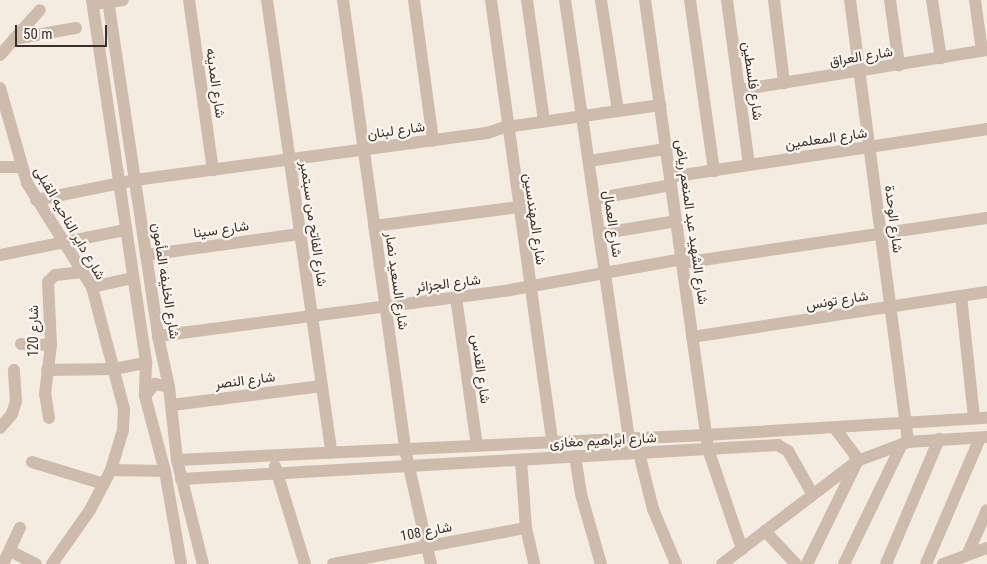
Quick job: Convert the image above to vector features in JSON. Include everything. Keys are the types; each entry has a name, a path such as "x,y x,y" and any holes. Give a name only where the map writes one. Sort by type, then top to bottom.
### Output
{"street":[{"path":"123,0 92,2 117,183 146,363 145,396 165,471 181,564"},
{"name":"شارع المدينه","path":"189,0 213,170"},
{"name":"شارع الفاتح من سبتمبر","path":"267,0 332,452"},
{"name":"شارع السعيد نصار","path":"343,0 405,449 431,564"},
{"path":"414,0 433,141"},
{"name":"شارع المهندسين","path":"491,0 506,127 552,442"},
{"path":"527,0 544,122"},
{"name":"شارع العمال","path":"565,0 629,439 653,510 676,564"},
{"path":"601,0 618,111"},
{"name":"شارع الشهيد عبد المنعم رياض","path":"645,0 708,449 742,549"},
{"path":"690,0 714,170"},
{"name":"شارع فلسطين","path":"727,0 749,165"},
{"path":"774,0 784,83"},
{"name":"شارع الوحدة","path":"850,0 905,422 905,443"},
{"path":"890,0 899,65"},
{"path":"932,0 941,58"},
{"path":"975,0 985,51"},
{"name":"شارع الخليفه المأمون","path":"108,1 158,336 172,404 177,460 203,564"},
{"path":"0,55 40,10"},
{"path":"14,39 76,28"},
{"name":"شارع العراق","path":"739,90 985,51"},
{"name":"شارع داير الناحيه القبلى","path":"0,88 4,113 21,166 36,200 92,287 121,389 123,430 111,470 104,484 52,564"},
{"name":"شارع لبنان","path":"36,200 135,180 433,141 487,133 506,127 660,105"},
{"name":"شارع المعلمين","path":"594,199 714,170 987,130"},
{"path":"589,162 666,149"},
{"path":"0,167 21,166"},
{"path":"374,226 518,207"},
{"name":"شارع الجزائر","path":"158,336 456,297 605,272 987,218"},
{"path":"599,234 676,221"},
{"path":"0,255 125,230"},
{"name":"شارع سينا","path":"146,255 300,234"},
{"name":"شارع 120","path":"49,418 46,394 51,345 48,282 55,275 84,272"},
{"path":"92,287 133,278"},
{"name":"شارع تونس","path":"692,337 987,292"},
{"path":"961,296 974,418"},
{"name":"شارع القدس","path":"456,297 477,446"},
{"path":"21,344 51,345"},
{"path":"47,370 114,369 146,363"},
{"path":"0,428 6,414 16,402 14,370"},
{"path":"145,396 155,384 169,387"},
{"name":"شارع النصر","path":"172,404 322,386"},
{"name":"شارع ابراهيم مغازى","path":"177,460 629,439 987,418"},
{"path":"835,428 857,461"},
{"path":"722,564 812,493 857,461 905,443 983,437 926,564"},
{"path":"886,564 939,439"},
{"path":"844,564 905,443"},
{"name":"شارع ابراهيم مغازى","path":"181,478 708,449 783,447 812,493"},
{"path":"272,456 305,564"},
{"path":"575,456 581,494 601,564"},
{"path":"521,460 526,528 534,564"},
{"path":"807,564 857,461"},
{"path":"32,462 104,484"},
{"path":"111,470 165,471"},
{"path":"968,553 987,510"},
{"path":"2,564 10,552 20,528"},
{"name":"شارع 108","path":"333,564 526,528"},
{"path":"765,531 796,564"},
{"path":"943,564 968,553 987,548"},
{"path":"10,552 36,564"}]}
